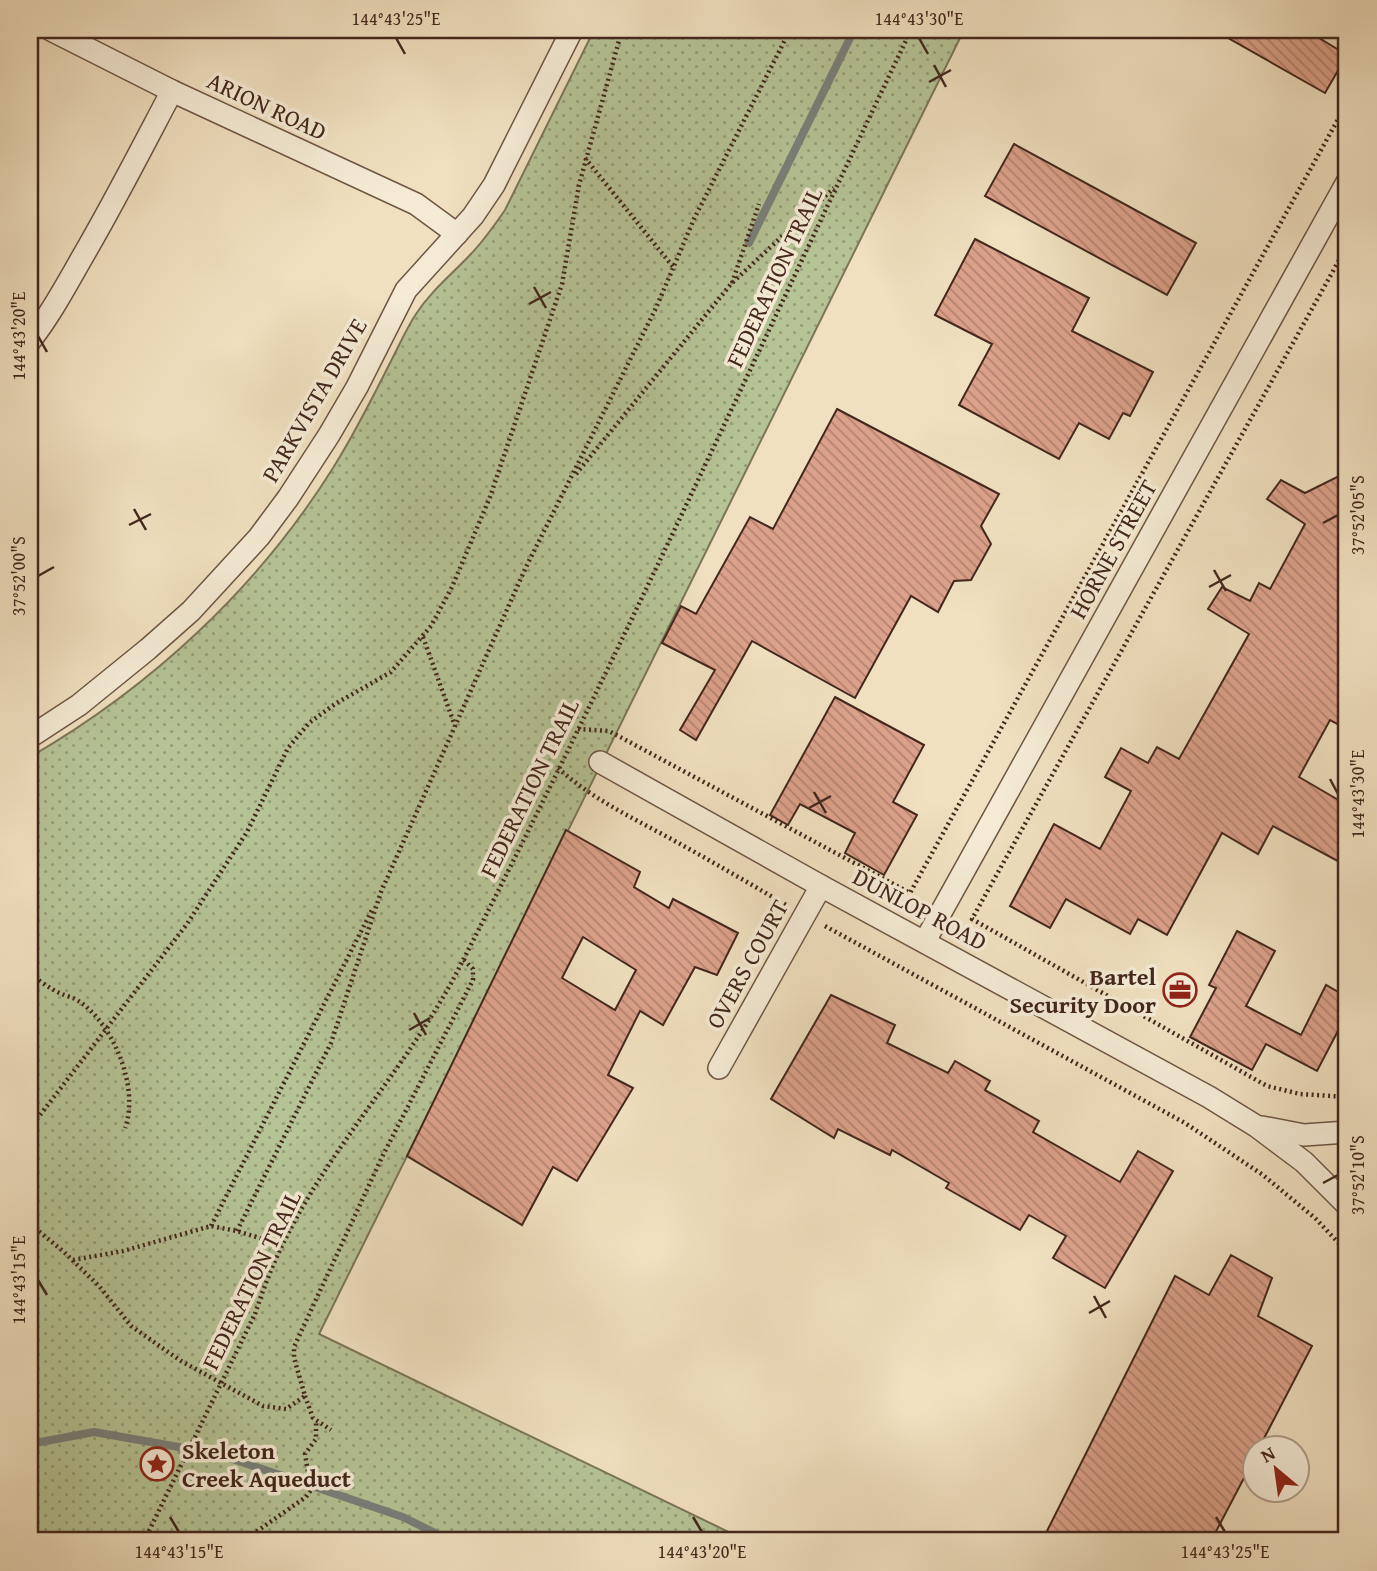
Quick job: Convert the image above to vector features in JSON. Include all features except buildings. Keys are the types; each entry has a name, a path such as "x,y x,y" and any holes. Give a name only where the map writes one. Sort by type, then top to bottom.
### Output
{"street":[{"name":"ARION ROAD","path":"51,30 172,91 416,204 457,234"},
{"name":"PARKVISTA DRIVE","path":"30,737 79,705 128,667 191,611 259,537 329,435 357,387 406,290 473,216 494,185 572,30"},
{"path":"30,341 44,324 81,260 172,91"},
{"name":"HORNE STREET","path":"925,941 1347,182"},
{"name":"DUNLOP ROAD","path":"600,762 821,886 1209,1097 1256,1126 1304,1162 1347,1205"},
{"name":"OVERS COURT","path":"719,1068 821,886"},
{"path":"1256,1126 1304,1135 1347,1132"}],"path":[{"path":"30,1128 187,925 247,832 288,748 309,723 335,704 391,671 431,626 452,587 490,497 562,284 585,158 622,30"},
{"path":"211,1226 381,892 526,567 656,308 694,219 790,30"},
{"name":"FEDERATION TRAIL","path":"144,1541 255,1314 282,1245 341,1147 430,1021 463,959 578,729 911,30"},
{"path":"578,729 610,731 910,893 1347,103"},
{"path":"585,158 674,268"},
{"path":"568,483 731,284 837,185"},
{"path":"731,284 760,204"},
{"path":"1347,246 972,919 1267,1086 1300,1094 1347,1097"},
{"path":"423,637 455,727"},
{"path":"558,768 601,801 698,853 804,916 840,933 1185,1123 1263,1175 1316,1219 1347,1252"},
{"path":"237,1231 331,1043 381,892"},
{"path":"331,1430 313,1418 294,1358 294,1347 383,1155 473,980 473,969 463,959"},
{"path":"30,974 59,993 77,1000 105,1029 115,1045 128,1082 125,1128"},
{"path":"30,1219 36,1229 99,1286 131,1326 181,1361 263,1406 286,1409 305,1396"},
{"path":"73,1260 123,1251 211,1226 282,1245"},
{"path":"243,1541 306,1497 311,1490 305,1454 316,1439 316,1420"},
{"path":"30,1538 50,1537 72,1541"}],"green space":[{"path":"594,30 964,30 319,1334 737,1536 742,1541 30,1541 30,757 118,699 159,666 236,594 271,554 341,455 416,314 434,291 479,245 505,210"}],"waterway":[{"path":"749,243 854,30"},
{"path":"30,1444 94,1432 218,1454 403,1517 451,1541"}],"place":[{"name":"Bartel Security Door","path":"1180,990"},
{"name":"Skeleton Creek Aqueduct","path":"157,1464"}]}
